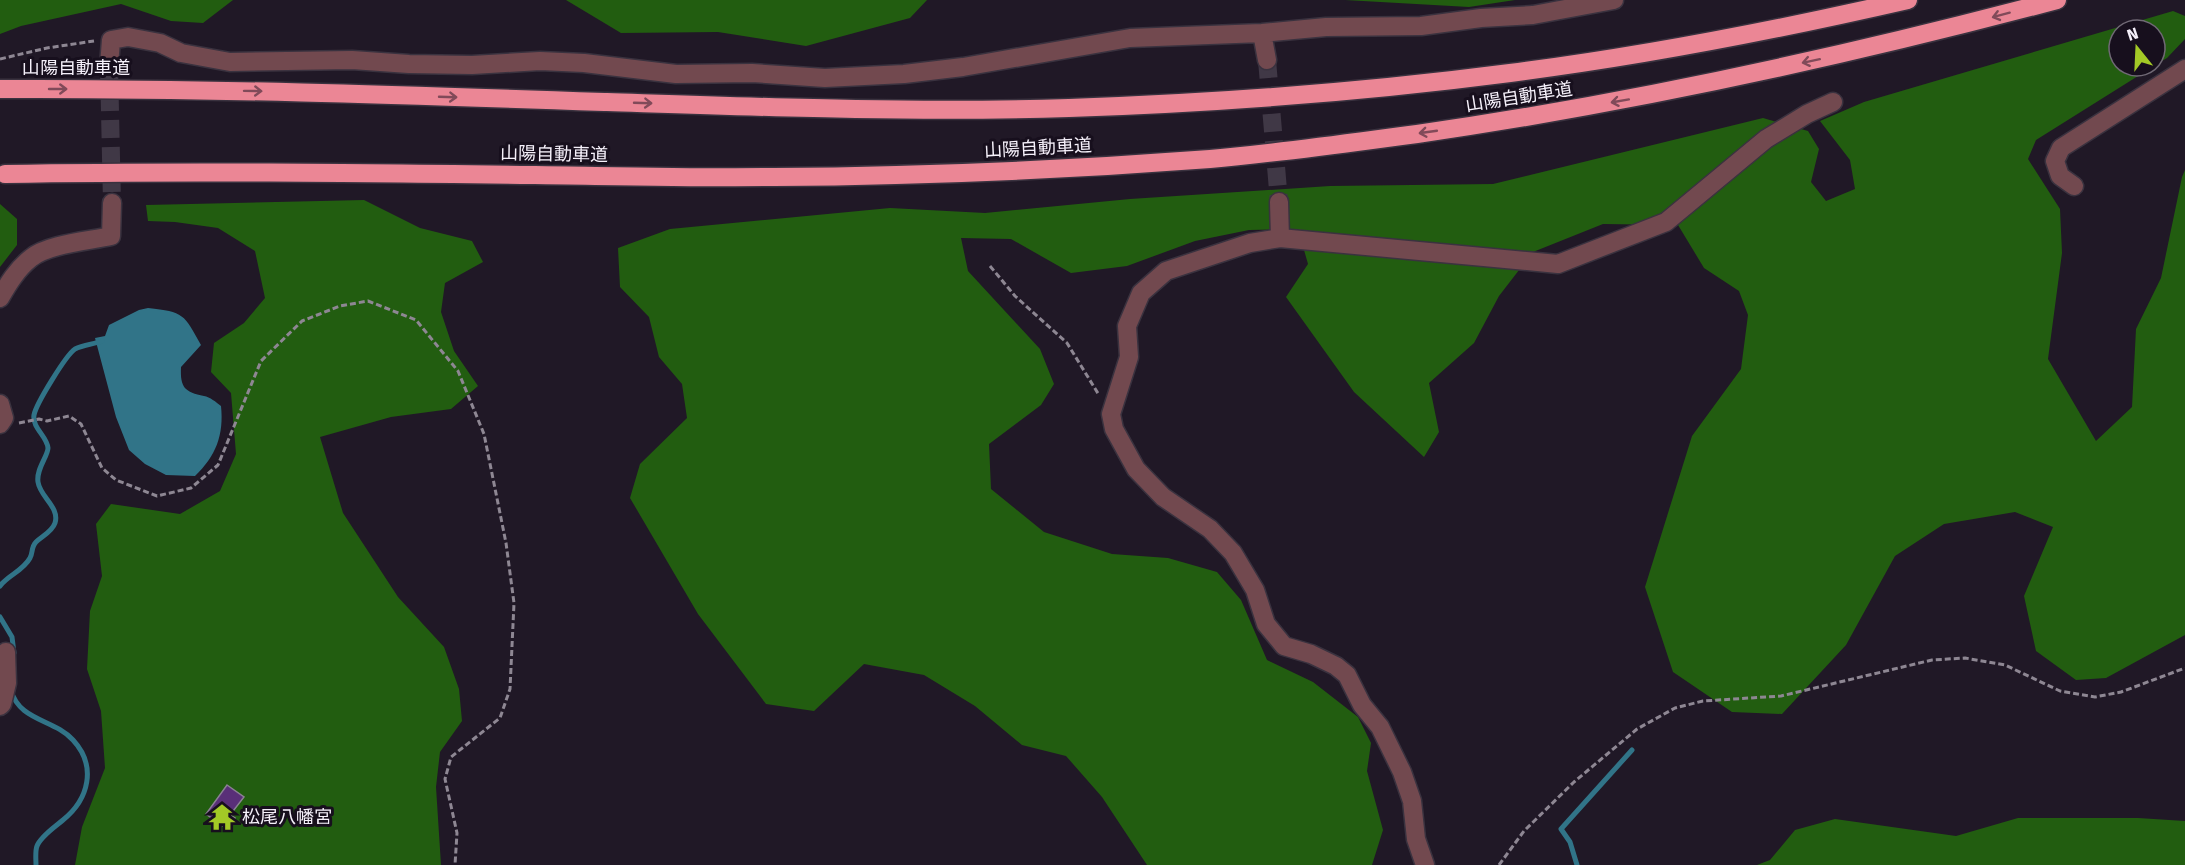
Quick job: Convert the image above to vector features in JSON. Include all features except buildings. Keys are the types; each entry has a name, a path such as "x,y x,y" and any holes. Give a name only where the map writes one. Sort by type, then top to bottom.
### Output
{"highway":[{"name":"山陽自動車道","path":"0,89 190,89 906,110 1067,108 1358,90 1512,73 1813,22 1908,0"},
{"name":"山陽自動車道","path":"5,174 154,172 768,177 913,175 1216,158 1367,141 1519,119 1673,91 1825,58 2057,0"}],"street":[{"path":"109,66 111,40 128,37 160,43 181,53 230,62 341,60 472,65 540,61 584,63 676,74 752,74 825,78 904,74 963,67 1130,38 1262,33 1326,27 1421,26 1481,18 1533,15 1614,0"},
{"path":"1262,33 1267,60"},
{"path":"2074,186 2060,176 2055,161 2061,148 2185,69"},
{"path":"1425,865 1416,839 1412,801 1402,772 1380,727 1362,705 1347,675 1336,666 1311,654 1284,646 1266,624 1255,590 1233,553 1210,529 1163,497 1136,470 1114,429 1111,414 1129,357 1127,326 1141,293 1166,271 1250,243 1280,238 1558,264 1666,222 1766,139 1807,114 1833,102"},
{"path":"1279,202 1280,238"},
{"path":"0,298 10,281 32,257 48,249 111,236 112,203"},
{"path":"0,404 4,418 0,424"},
{"path":"0,706 7,683 6,652"}],"path":[{"path":"0,59 76,43 111,40"},
{"path":"990,266 1015,296 1067,343 1111,414"},
{"path":"27,420 47,421 69,416 81,424 102,468 116,480 157,496 191,488 218,465 261,361 302,321 340,306 368,300 416,320 458,371 484,434 506,543 514,603 510,689 500,718 451,757 445,779 457,833 455,865"},
{"path":"1499,865 1524,831 1574,782 1637,729 1675,708 1703,700 1781,696 1932,660 1965,658 2005,666 2060,691 2095,698 2121,692 2185,668"}],"green space":[{"path":"0,0 233,0 203,23 171,21 121,4 21,26 0,34"},
{"path":"566,0 927,0 910,18 806,46 718,32 621,33"},
{"path":"1345,0 1515,0 1469,7"},
{"path":"2173,11 2185,16 2185,39 2167,58 2167,18 2149,18"},
{"path":"2107,30 2107,78 2135,78 2036,140 2028,159 2060,209 2062,253 2048,359 2096,441 2132,407 2136,329 2161,278 2185,170 2185,635 2106,678 2076,680 2036,651 2024,596 2053,527 2015,512 1944,524 1895,556 1846,645 1782,714 1732,712 1673,672 1645,587 1692,436 1741,369 1748,315 1739,291 1704,268 1678,225 1603,224 1533,252 1499,296 1474,343 1429,383 1439,432 1424,457 1354,392 1286,297 1308,264 1298,229 1249,230 1195,241 1127,266 1071,273 1011,239 961,238 968,271 1040,349 1054,384 1041,405 989,444 991,489 1044,532 1112,554 1168,558 1217,572 1241,600 1267,660 1313,682 1358,717 1371,743 1367,771 1383,830 1372,865 1147,865 1102,797 1066,756 1022,745 975,706 924,675 864,664 814,711 766,704 698,614 630,498 640,464 687,418 682,384 659,357 649,317 620,287 618,248 670,229 890,208 985,213 1130,199 1330,186 1493,184 1763,118 1808,131 1819,149 1811,182 1826,201 1855,189 1850,160 1820,121 1864,102"},
{"path":"364,200 420,228 472,241 483,262 445,283 441,312 454,351 478,386 451,409 391,417 320,437 343,513 398,597 444,647 459,689 462,721 440,752 436,787 441,865 75,865 82,827 105,768 101,711 87,669 90,611 102,576 96,524 111,504 180,514 220,491 236,454 231,393 211,372 214,343 244,323 265,298 255,251 218,228 148,221 146,205"},
{"path":"0,204 17,219 17,245 0,267"},
{"path":"2018,818 2138,818 2185,821 2185,865 1757,865 1770,860 1795,830 1835,819 1956,836"}],"water":[{"path":"148,308 176,313 182,316 191,327 201,345 181,367 183,384 188,391 208,397 221,406 220,436 208,461 195,476 166,475 145,464 129,450 116,417 95,338 105,336 109,325"}],"waterway":[{"path":"0,586 27,562 34,544 55,523 55,512 38,482 39,472 48,448 35,424 36,409 52,380 71,353 75,349 102,341"},
{"path":"0,617 12,637 14,653"},
{"path":"11,690 21,708 73,740 81,750 87,771 87,782 79,802 72,812 39,842 36,850 36,865"},
{"path":"1577,865 1570,842 1561,829 1632,750"}],"tunnel":[{"path":"1267,60 1279,202"},
{"path":"109,66 112,203"}],"place":[{"name":"松尾八幡宮","path":"222,817"}]}
